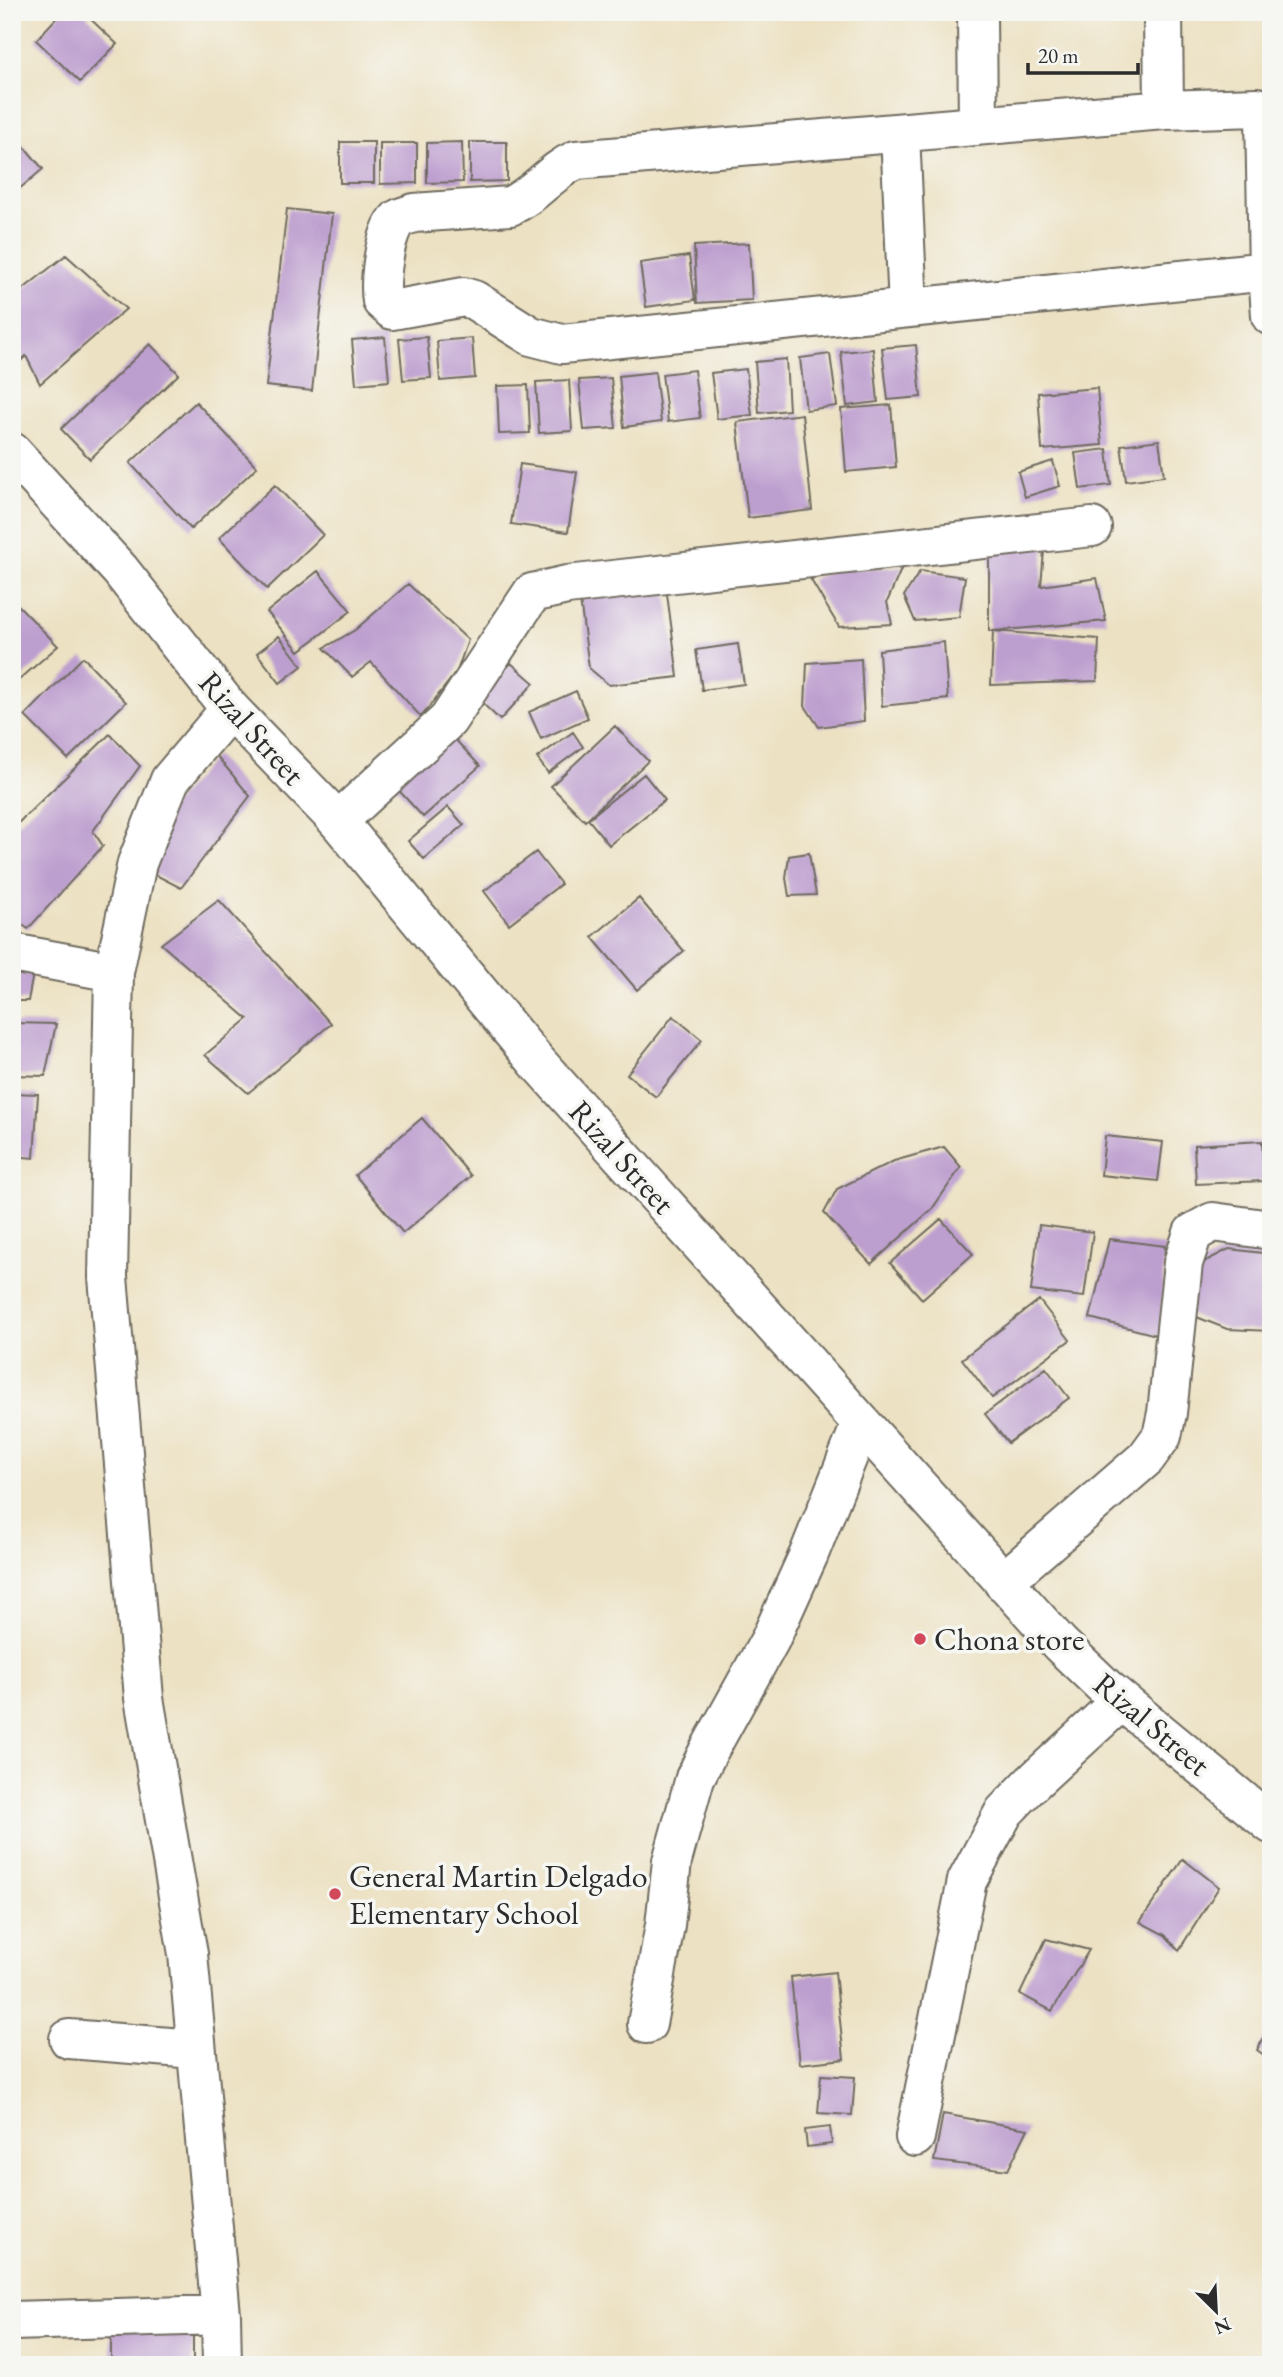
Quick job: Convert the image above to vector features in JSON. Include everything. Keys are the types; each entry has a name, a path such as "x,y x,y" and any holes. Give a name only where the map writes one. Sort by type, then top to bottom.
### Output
{"street":[{"path":"977,12 978,126"},
{"path":"1164,12 1164,110"},
{"path":"1268,271 562,344 531,336 474,300 464,297 392,310 382,301 380,286 390,230 400,218 414,213 510,206 523,200 564,165 576,160 1164,110 1257,107 1265,116 1271,316"},
{"path":"900,133 908,309"},
{"name":"Rizal Street","path":"12,452 120,570 230,709 338,821 537,1062 1003,1582 1060,1644 1121,1701 1271,1824"},
{"path":"338,821 448,720 532,593 567,585 1092,527"},
{"path":"227,2363 188,1954 144,1698 108,1277 114,972 137,863 170,780 230,709"},
{"path":"12,953 114,972"},
{"path":"1003,1582 1146,1458 1162,1436 1167,1413 1183,1263 1193,1233 1213,1222 1271,1230"},
{"path":"648,2024 666,1925 672,1861 695,1778 770,1640 809,1554 861,1424"},
{"path":"915,2137 967,1881 1004,1812 1121,1701"},
{"path":"69,2039 195,2049"},
{"path":"12,2321 221,2315"}],"building":[{"path":"62,12 83,12 117,44 80,82 36,40"},
{"path":"12,132 43,169 12,195"},
{"path":"340,142 374,142 374,183 340,183"},
{"path":"462,142 463,182 427,183 427,143"},
{"path":"470,142 507,142 507,181 470,182"},
{"path":"380,143 417,143 417,183 380,184"},
{"path":"287,209 332,214 312,391 266,386"},
{"path":"749,243 752,300 697,303 694,246"},
{"path":"66,255 126,309 40,384 26,356 12,369 12,298"},
{"path":"689,256 695,300 646,307 640,263"},
{"path":"385,337 389,381 356,384 352,340"},
{"path":"427,337 431,378 403,380 399,339"},
{"path":"472,338 475,378 440,381 437,341"},
{"path":"150,344 179,374 90,459 61,429"},
{"path":"916,345 921,397 888,400 882,348"},
{"path":"873,349 878,402 847,406 841,352"},
{"path":"830,354 837,406 806,410 800,358"},
{"path":"786,359 789,410 759,413 755,362"},
{"path":"746,369 752,415 717,419 711,373"},
{"path":"694,370 700,418 668,422 662,374"},
{"path":"655,372 661,422 624,427 619,376"},
{"path":"611,378 616,428 584,430 579,380"},
{"path":"569,380 572,431 539,433 536,382"},
{"path":"528,385 530,433 499,434 497,386"},
{"path":"1097,388 1102,445 1042,450 1038,393"},
{"path":"196,402 257,467 191,529 130,463"},
{"path":"891,405 896,467 846,472 841,409"},
{"path":"802,414 812,510 748,518 737,422"},
{"path":"1159,440 1164,476 1126,481 1121,445"},
{"path":"1107,449 1111,485 1080,489 1075,453"},
{"path":"1053,461 1060,486 1025,497 1018,472"},
{"path":"520,464 577,472 568,532 511,524"},
{"path":"275,485 323,535 267,589 219,538"},
{"path":"1045,539 1041,586 1097,578 1106,621 989,631 989,551"},
{"path":"902,567 887,602 892,624 839,627 811,580 834,570"},
{"path":"318,571 351,611 299,651 267,612"},
{"path":"920,571 965,577 959,617 915,621 904,596"},
{"path":"408,584 468,640 457,671 421,717 371,662 352,677 324,648 355,630"},
{"path":"619,587 667,594 678,677 609,685 589,668 580,600"},
{"path":"16,603 58,646 12,686 12,606"},
{"path":"993,631 1099,639 1097,681 991,685"},
{"path":"279,636 302,666 280,683 257,653"},
{"path":"944,642 948,699 882,706 879,650"},
{"path":"738,644 744,684 702,690 696,650"},
{"path":"83,657 126,702 68,759 25,716"},
{"path":"861,659 864,721 819,727 805,706 807,663"},
{"path":"511,663 534,683 500,720 478,699"},
{"path":"576,691 588,718 541,739 529,712"},
{"path":"615,726 648,761 585,821 551,786"},
{"path":"573,732 583,747 548,773 537,758"},
{"path":"110,734 140,766 93,831 103,846 28,929 12,917 12,829"},
{"path":"450,734 480,766 423,817 393,784"},
{"path":"216,755 250,796 181,888 148,871 172,806"},
{"path":"644,774 665,800 609,845 588,819"},
{"path":"448,807 464,825 424,859 408,841"},
{"path":"536,852 561,884 509,924 484,891"},
{"path":"809,853 816,895 789,896 786,878 789,856"},
{"path":"639,898 684,951 637,990 592,937"},
{"path":"219,900 331,1024 248,1093 205,1055 248,1019 161,944"},
{"path":"12,973 33,974 28,1001 12,1001"},
{"path":"673,1016 702,1040 656,1097 627,1074"},
{"path":"12,1023 56,1024 45,1076 12,1075"},
{"path":"12,1093 38,1094 34,1158 12,1156"},
{"path":"422,1118 471,1176 403,1233 355,1175"},
{"path":"1105,1136 1163,1142 1158,1181 1101,1175"},
{"path":"1262,1141 1264,1181 1196,1184 1194,1145"},
{"path":"944,1147 961,1167 932,1209 871,1264 824,1213 837,1189 894,1161"},
{"path":"941,1219 973,1254 922,1299 890,1263"},
{"path":"1039,1225 1093,1232 1084,1297 1031,1291"},
{"path":"1109,1239 1165,1246 1160,1336 1090,1318"},
{"path":"1229,1249 1271,1254 1271,1331 1227,1329 1189,1314 1198,1265"},
{"path":"1039,1300 1070,1340 992,1398 962,1359"},
{"path":"1046,1368 1069,1398 1008,1443 985,1414"},
{"path":"1183,1859 1219,1887 1179,1950 1165,1935 1140,1922"},
{"path":"1046,1939 1089,1950 1052,2011 1020,1994"},
{"path":"835,1972 844,2059 800,2064 791,1977"},
{"path":"1271,2025 1271,2060 1257,2050"},
{"path":"821,2075 855,2077 852,2115 818,2113"},
{"path":"943,2114 1028,2129 1008,2170 934,2161"},
{"path":"830,2127 832,2144 807,2147 805,2130"},
{"path":"193,2322 193,2365 111,2365 111,2323"}],"place":[{"name":"Chona store","path":"920,1639"},
{"name":"General Martin Delgado Elementary School","path":"335,1894"}]}
